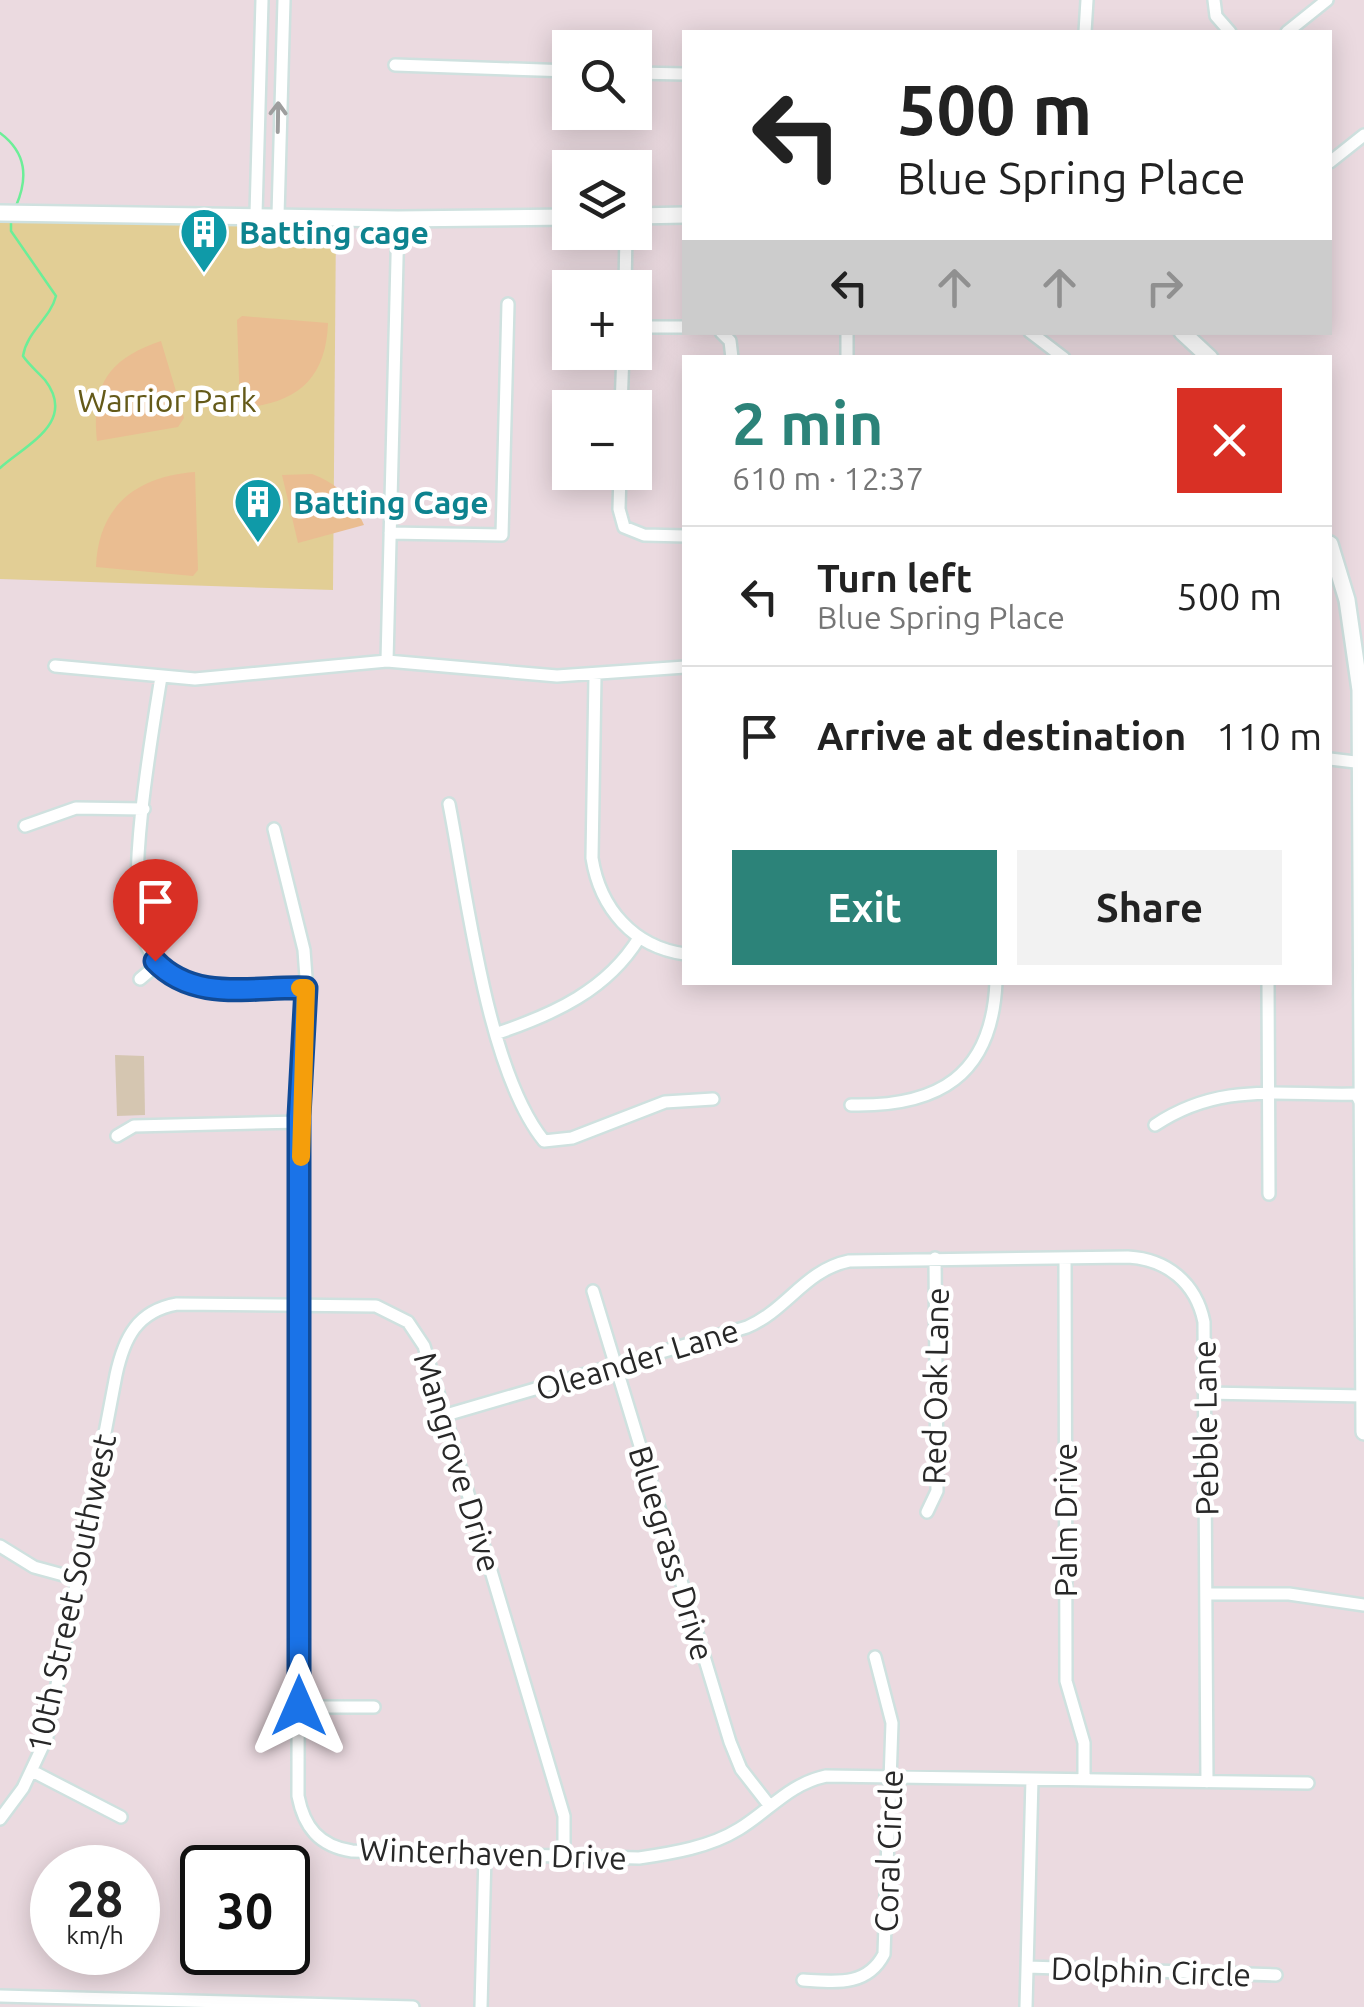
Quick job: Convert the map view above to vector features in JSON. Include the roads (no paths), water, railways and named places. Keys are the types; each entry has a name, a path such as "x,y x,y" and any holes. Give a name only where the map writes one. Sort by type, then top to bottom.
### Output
{"street":[{"path":"256,214 262,0"},
{"path":"278,214 284,0"},
{"path":"1086,30 1087,0"},
{"path":"1214,0 1216,16 1228,30"},
{"path":"1290,30 1327,0"},
{"path":"394,65 552,70"},
{"path":"652,73 682,74"},
{"path":"1332,160 1364,135"},
{"path":"0,212 398,219 552,217"},
{"path":"652,216 682,215"},
{"path":"387,661 398,219"},
{"path":"390,533 502,535 508,304"},
{"path":"652,327 682,327"},
{"path":"1034,335 1060,355"},
{"path":"1185,335 1207,355"},
{"path":"619,490 618,509 628,530 682,536"},
{"path":"1332,552 1356,647 1363,762 1364,1432"},
{"path":"54,666 160,677 227,678 387,661 542,676 595,676 682,667"},
{"path":"595,676 592,858 609,907 640,938 682,953"},
{"path":"160,677 144,810 140,919 158,964 172,976 205,988 306,988"},
{"path":"1332,760 1363,762"},
{"path":"449,804 498,1033 533,1128 544,1141 572,1138 665,1102 712,1099"},
{"path":"26,826 76,808 144,810"},
{"name":"Winterhaven Drive","path":"274,829 304,950 306,988 300,1122 298,1796 305,1821 319,1838 352,1850 639,1858 682,1851 730,1834 786,1791 815,1778 1308,1784"},
{"path":"498,1033 586,994 616,969 640,938"},
{"path":"140,979 158,964"},
{"path":"852,1106 912,1103 954,1080 973,1062 988,1034 996,985"},
{"path":"1268,985 1270,1194"},
{"path":"1155,1125 1200,1099 1356,1094 1362,1105"},
{"path":"118,1136 134,1126 300,1122"},
{"name":"Red Oak Lane","path":"927,1512 936,1496 937,1478 935,1258"},
{"name":"Palm Drive","path":"1064,1258 1066,1681 1084,1743 1084,1780"},
{"name":"Pebble Lane","path":"870,1260 1145,1258 1180,1276 1202,1312 1206,1393 1207,1782"},
{"name":"Oleander Lane","path":"446,1415 756,1323 774,1314 817,1272 836,1264 870,1260"},
{"name":"Bluegrass Drive","path":"593,1291 730,1742 741,1769 768,1806"},
{"name":"Mangrove Drive","path":"120,1357 139,1321 160,1308 376,1306 401,1316 424,1346 446,1415 564,1816 564,1856"},
{"name":"10th Street Southwest","path":"0,1819 32,1771 51,1720 120,1357"},
{"path":"1206,1393 1364,1395"},
{"path":"0,1546 34,1568 78,1579"},
{"path":"1206,1594 1289,1594 1364,1605"},
{"name":"Coral Circle","path":"803,1980 857,1980 868,1974 884,1954 891,1776 889,1699 876,1656"},
{"path":"299,1706 374,1707"},
{"path":"32,1771 121,1817"},
{"path":"1026,2007 1032,1779"},
{"path":"481,2007 485,1855"},
{"name":"Dolphin Circle","path":"1027,1967 1276,1975"},
{"path":"0,1996 413,2007"}],"waterway":[{"path":"0,133 16,149 23,167 16,206"},
{"path":"0,468 45,431 55,408 45,380 23,356 56,296 11,231 11,218"}],"place":[{"name":"Batting cage","path":"204,274"},
{"name":"Batting Cage","path":"258,544"}],"park label":[{"name":"Warrior Park","path":"167,400"}]}
